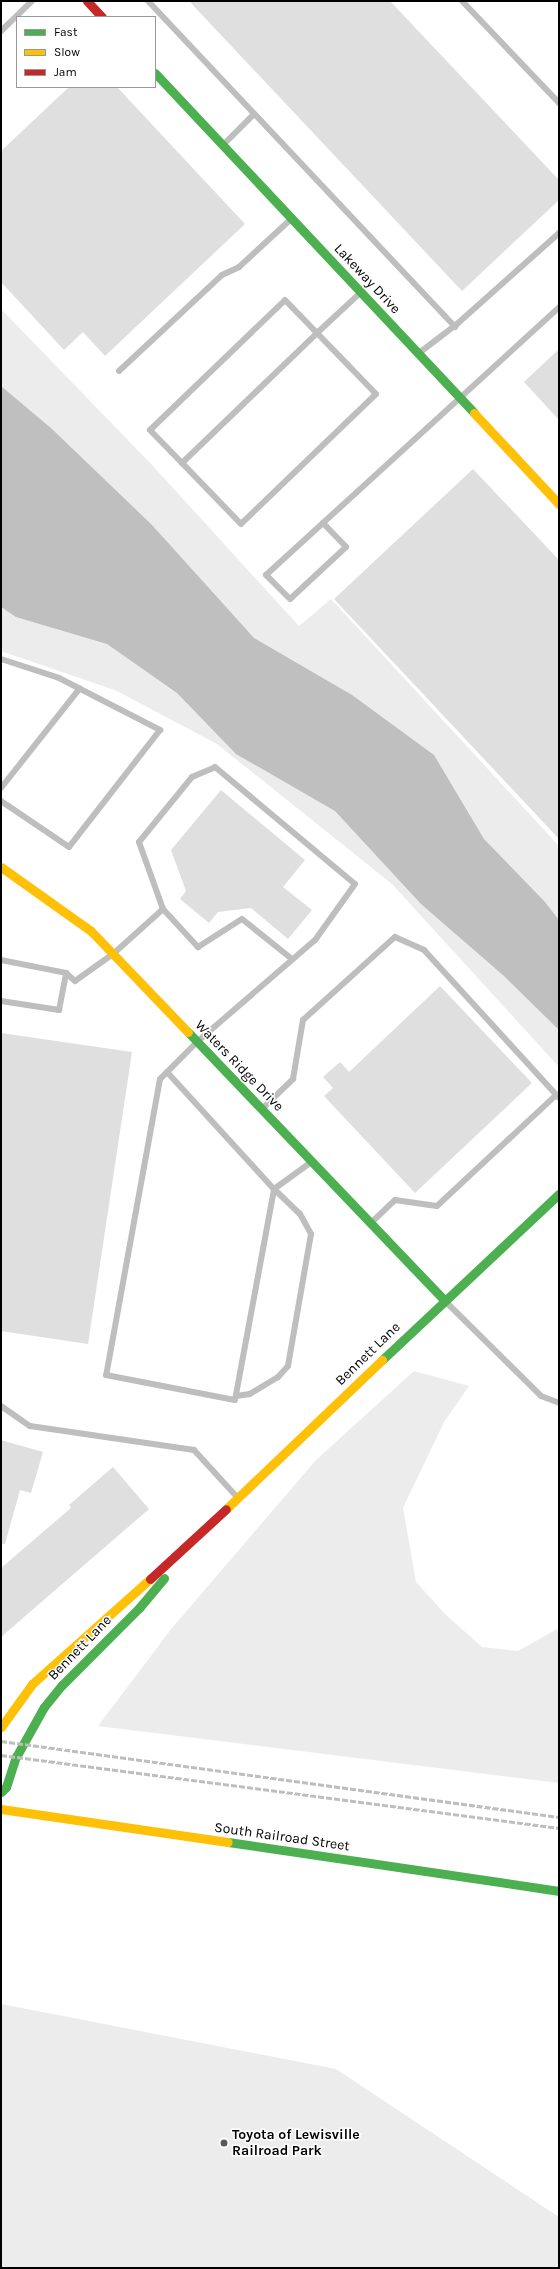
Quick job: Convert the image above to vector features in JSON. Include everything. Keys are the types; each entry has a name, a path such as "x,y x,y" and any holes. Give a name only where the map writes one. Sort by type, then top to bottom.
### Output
{"street":[{"path":"87,1 101,16"},
{"name":"Lakeway Drive","path":"156,74 559,504"},
{"name":"Waters Ridge Drive","path":"1,867 91,931 444,1300"},
{"name":"Bennett Lane","path":"1,1727 32,1684 198,1536 444,1300 559,1194"},
{"name":"Bennett Lane","path":"1,1792 6,1787 16,1757 44,1707 62,1685 139,1608 198,1536"},
{"name":"South Railroad Street","path":"1,1809 559,1891"}],"lane":[{"path":"16,16 32,1"},
{"path":"148,1 455,327"},
{"path":"462,1 559,103"},
{"path":"1,31 16,16"},
{"path":"223,145 254,114"},
{"path":"119,371 222,274 239,267 292,219"},
{"path":"418,354 455,327 559,233"},
{"path":"182,463 317,333 361,293"},
{"path":"285,300 376,394 241,524 182,463 150,430 285,300"},
{"path":"323,523 346,547 290,599 266,575 323,523 460,399 559,308"},
{"path":"1,659 59,678 160,730 69,848 1,801"},
{"path":"1,788 80,688"},
{"path":"292,959 242,919 198,948 163,909 139,842 192,777 214,767 355,884 315,940 197,1042 160,1079 106,1375 235,1400 274,1189 312,1162"},
{"path":"1,960 66,973 76,981 113,954 163,909"},
{"path":"261,1109 293,1079 303,1020 395,937 424,950 558,1096 437,1206 395,1200 371,1224"},
{"path":"1,1001 59,1010 66,973"},
{"path":"166,1072 274,1189 300,1214 311,1234 288,1366 278,1377 250,1394 236,1396"},
{"path":"444,1300 541,1396 559,1403"},
{"path":"1,1406 30,1426 194,1450 238,1498"}],"shaded area":[{"path":"1,309 152,465 299,626 331,599 559,846 559,1067 392,884 217,744 117,691 1,651"},
{"path":"1,386 52,429 152,525 254,638 352,695 434,755 484,839 545,902 559,920 559,1030 504,976 421,904 335,811 236,754 177,693 107,644 16,617 1,607"},
{"path":"414,1371 469,1386 444,1422 403,1508 416,1582 445,1614 482,1647 518,1651 559,1628 559,1783 98,1726 172,1628 316,1460"},
{"name":"Toyota of Lewisville Railroad Park","path":"1,2004 336,2069 559,2217 559,2268 1,2268"}],"building":[{"path":"189,1 390,1 559,180 559,200 462,291"},
{"path":"68,88 118,88 245,224 105,356 83,332 64,350 1,282 1,151"},
{"path":"559,349 559,420 524,382"},
{"path":"473,469 559,560 559,839 334,599"},
{"path":"221,790 305,860 283,887 312,910 288,939 251,908 218,912 209,923 180,899 186,891 171,850"},
{"path":"440,986 532,1083 415,1193 324,1096 333,1088 323,1077 340,1062 349,1072"},
{"path":"1,1033 132,1052 88,1344 1,1331"},
{"path":"1,1440 43,1452 31,1493 20,1490 5,1544 1,1544"},
{"path":"113,1467 149,1509 1,1637 1,1568 71,1508 69,1505"}],"railway":[{"path":"1,1741 559,1817"},
{"path":"1,1755 559,1828"}],"traffic: fast":[{"path":"156,74 474,413"},
{"path":"188,1032 444,1300"},
{"path":"382,1360 559,1194"},
{"path":"1,1792 6,1787 16,1757 44,1707 62,1685 139,1608 164,1578"},
{"path":"228,1842 559,1891"}],"traffic: slow":[{"path":"474,413 559,504"},
{"path":"1,867 91,931 188,1032"},
{"path":"226,1509 382,1360"},
{"path":"1,1727 32,1684 150,1579"},
{"path":"1,1809 228,1842"}],"traffic: jam":[{"path":"87,1 101,16"},
{"path":"150,1579 226,1509"}],"place":[{"name":"Toyota of Lewisville Railroad Park","path":"224,2143"}]}
